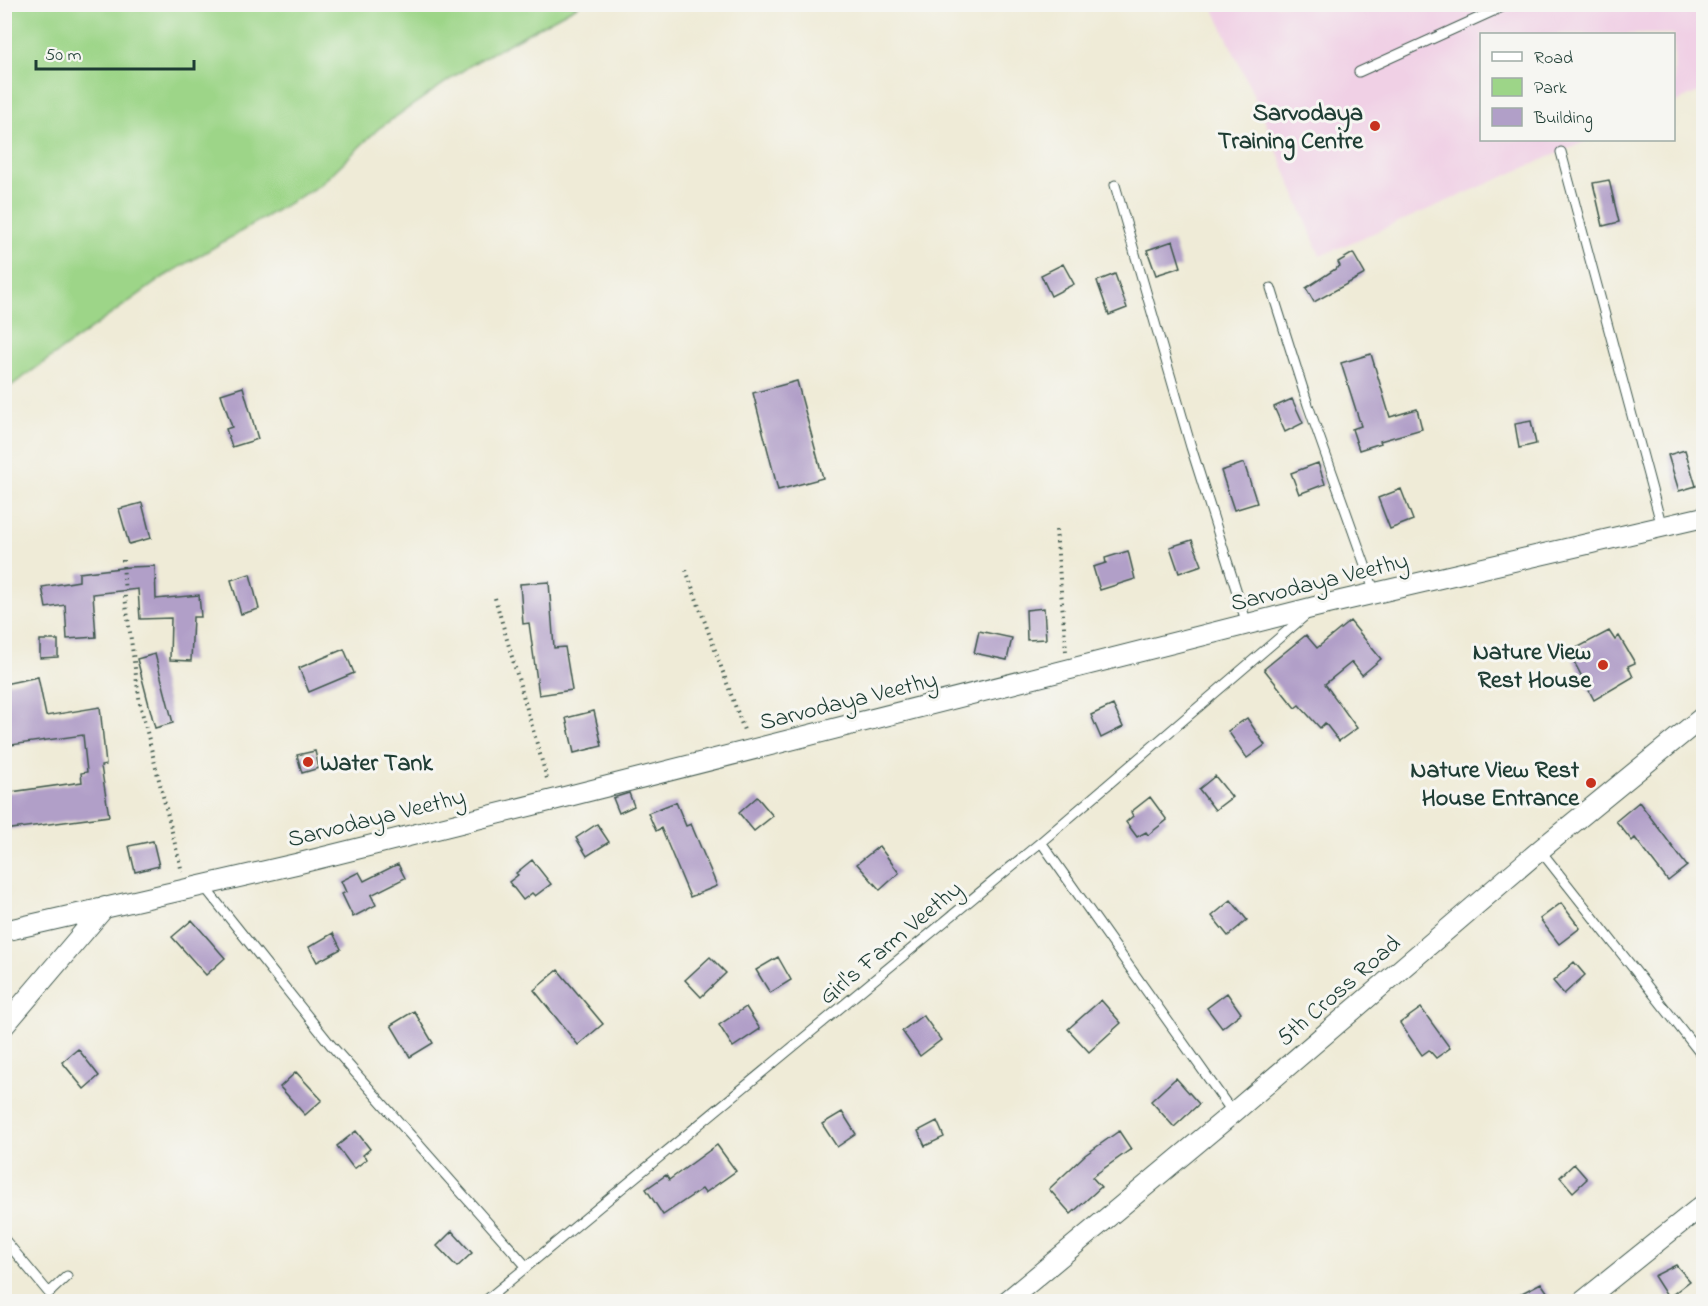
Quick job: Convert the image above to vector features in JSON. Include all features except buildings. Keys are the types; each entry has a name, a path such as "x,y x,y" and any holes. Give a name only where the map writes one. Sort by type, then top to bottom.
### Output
{"street":[{"name":"Sarvodaya Veethy","path":"4,931 553,800 1315,607 1704,517"},
{"name":"5th Cross Road","path":"1006,1302 1233,1113 1540,850 1704,717"},
{"path":"4,1026 105,907"},
{"path":"1583,1301 1704,1204"}],"lane":[{"path":"1359,72 1509,4"},
{"path":"1561,152 1662,527"},
{"path":"1115,185 1191,447 1248,624"},
{"path":"1271,288 1308,405 1375,593"},
{"name":"Girl's Farm Veethy","path":"484,1302 1041,842 1315,607"},
{"path":"1041,842 1233,1113"},
{"path":"1540,850 1704,1058"},
{"path":"195,886 330,1044 526,1266"},
{"path":"4,1239 49,1293 67,1276"}],"path":[{"path":"1056,530 1068,670"},
{"path":"123,560 125,597 140,704 195,886"},
{"path":"686,570 751,750"},
{"path":"495,598 553,800"}],"shaded area":[{"name":"Sarvodaya Training Centre","path":"1212,5 1703,5 1703,90 1675,103 1675,33 1480,33 1480,141 1587,141 1320,256 1262,114"}],"green space":[{"path":"5,4 579,5 474,63 378,129 320,185 165,276 5,390"}],"place":[{"name":"Sarvodaya Training Centre","path":"1375,126"},
{"name":"Nature View Rest House","path":"1603,665"},
{"name":"Water Tank","path":"308,762"},
{"name":"Nature View Rest House Entrance","path":"1591,783"}]}
